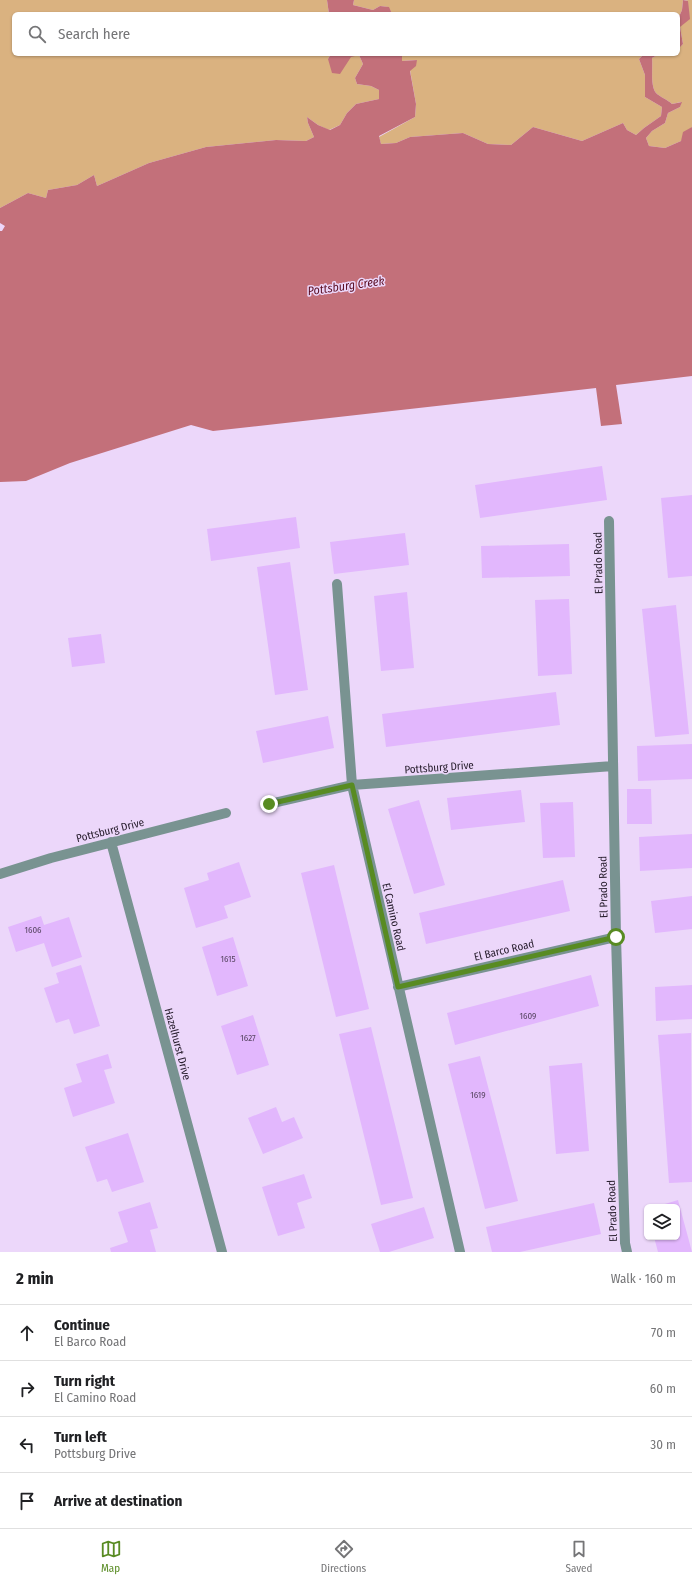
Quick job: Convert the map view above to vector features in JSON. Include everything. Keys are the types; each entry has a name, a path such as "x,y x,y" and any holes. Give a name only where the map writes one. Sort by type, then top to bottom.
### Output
{"street":[{"name":"El Prado Road","path":"609,521 616,937 625,1243 627,1252"},
{"name":"El Camino Road","path":"337,584 352,785 460,1252"},
{"name":"Pottsburg Drive","path":"269,804 352,785 613,766"},
{"name":"Pottsburg Drive","path":"0,874 51,858 226,813"},
{"name":"Hazelhurst Drive","path":"111,842 222,1252"},
{"name":"El Barco Road","path":"398,987 616,937"}],"shaded area":[{"path":"0,0 327,0 329,12 12,12 12,56 330,56 328,59 359,56 363,64 355,78 357,84 371,86 379,90 379,99 356,104 347,113 340,125 329,130 318,125 307,117 314,137 306,141 276,140 206,147 149,163 97,186 94,175 77,185 48,190 46,198 28,193 0,208"},
{"path":"354,0 683,0 680,14 680,12 391,12 388,7 380,6 373,10 353,5"},
{"path":"684,0 692,0 692,127 681,141 665,148 649,146 646,138 652,131 665,123 668,113 680,107 681,102 672,104 654,90 652,81 652,58 656,56 680,56 680,46 683,44 680,27 688,1"},
{"path":"402,56 642,56 639,59 645,75 645,97 662,107 661,116 636,135 627,130 623,123 582,141 533,127 511,145 488,144 463,133 410,137 396,143 381,144 379,137 415,117 416,104 410,70 417,60 402,61"}],"water":[{"path":"327,0 354,0 353,5 373,10 380,6 389,7 391,12 329,12"},
{"path":"683,0 688,1 690,19 680,27 680,14"},
{"path":"680,27 683,44 680,47"},
{"path":"330,56 355,56 351,57 340,74 332,73 328,59"},
{"name":"Pottsburg Creek","path":"359,56 402,56 402,61 417,60 416,66 410,71 416,104 415,117 379,136 381,144 396,143 410,137 463,133 488,144 511,145 533,127 582,141 623,123 627,130 636,135 661,116 662,107 645,97 645,75 639,59 642,56 656,56 652,58 652,81 654,90 672,104 682,102 680,107 668,113 665,123 652,131 646,138 649,146 665,148 681,141 683,132 692,127 692,376 616,385 622,424 601,426 596,388 213,431 191,425 70,463 26,481 0,482 0,231 2,231 5,226 0,223 0,208 28,193 46,198 48,190 77,185 94,175 97,186 149,163 206,147 276,140 306,141 314,137 307,117 318,125 330,130 340,125 347,113 356,104 379,99 379,90 371,86 357,84 355,78 363,64"}],"building":[{"path":"602,466 607,500 480,518 475,485"},
{"path":"692,495 692,576 668,578 661,498"},
{"path":"296,517 300,548 211,561 207,529"},
{"path":"405,533 409,565 334,574 330,542"},
{"path":"569,544 570,576 482,578 481,546"},
{"path":"290,562 308,690 275,695 257,567"},
{"path":"407,592 414,668 381,671 374,596"},
{"path":"569,599 572,674 538,676 535,600"},
{"path":"676,605 689,734 655,737 642,609"},
{"path":"101,634 105,663 72,667 68,638"},
{"path":"556,692 560,725 386,747 382,714"},
{"path":"328,716 334,748 263,763 256,731"},
{"path":"692,744 692,779 638,781 637,746"},
{"path":"627,789 651,789 652,824 627,824"},
{"path":"521,790 525,822 451,830 447,798"},
{"path":"419,800 445,885 414,894 388,809"},
{"path":"573,802 575,857 543,858 540,803"},
{"path":"692,834 692,868 640,871 639,837"},
{"path":"239,862 251,897 224,906 228,918 196,928 184,888 209,880 207,873"},
{"path":"334,865 369,1009 336,1017 301,873"},
{"path":"563,880 570,911 426,944 419,913"},
{"path":"692,896 692,929 655,933 651,901"},
{"path":"41,916 44,925 69,917 82,957 52,967 44,943 16,952 8,927"},
{"path":"233,937 248,986 217,996 202,947"},
{"path":"81,965 100,1026 74,1034 69,1019 56,1023 44,988 59,983 56,973"},
{"path":"591,975 599,1006 455,1045 447,1013"},
{"path":"692,985 692,1019 656,1021 655,987"},
{"path":"253,1015 269,1065 237,1075 221,1026"},
{"path":"371,1027 413,1198 381,1205 339,1034"},
{"path":"691,1033 692,1182 669,1183 658,1035"},
{"path":"108,1054 112,1068 104,1070 115,1103 73,1117 64,1088 82,1082 76,1064"},
{"path":"480,1056 518,1201 485,1209 448,1064"},
{"path":"582,1063 589,1151 556,1154 549,1066"},
{"path":"276,1107 282,1122 294,1117 303,1138 263,1154 248,1118"},
{"path":"128,1133 144,1182 112,1192 107,1179 97,1182 85,1147"},
{"path":"304,1174 312,1198 297,1203 305,1228 278,1236 262,1187"},
{"path":"678,1200 679,1204 665,1204"},
{"path":"150,1202 158,1228 150,1230 156,1252 111,1252 110,1248 128,1242 118,1212"},
{"path":"594,1203 601,1234 520,1252 492,1252 486,1227"},
{"path":"424,1207 434,1238 389,1252 380,1252 371,1224"},
{"path":"680,1207 692,1252 658,1252 655,1240 680,1240"}],"route":[{"path":"269,804 352,785 398,987 616,937"}]}
